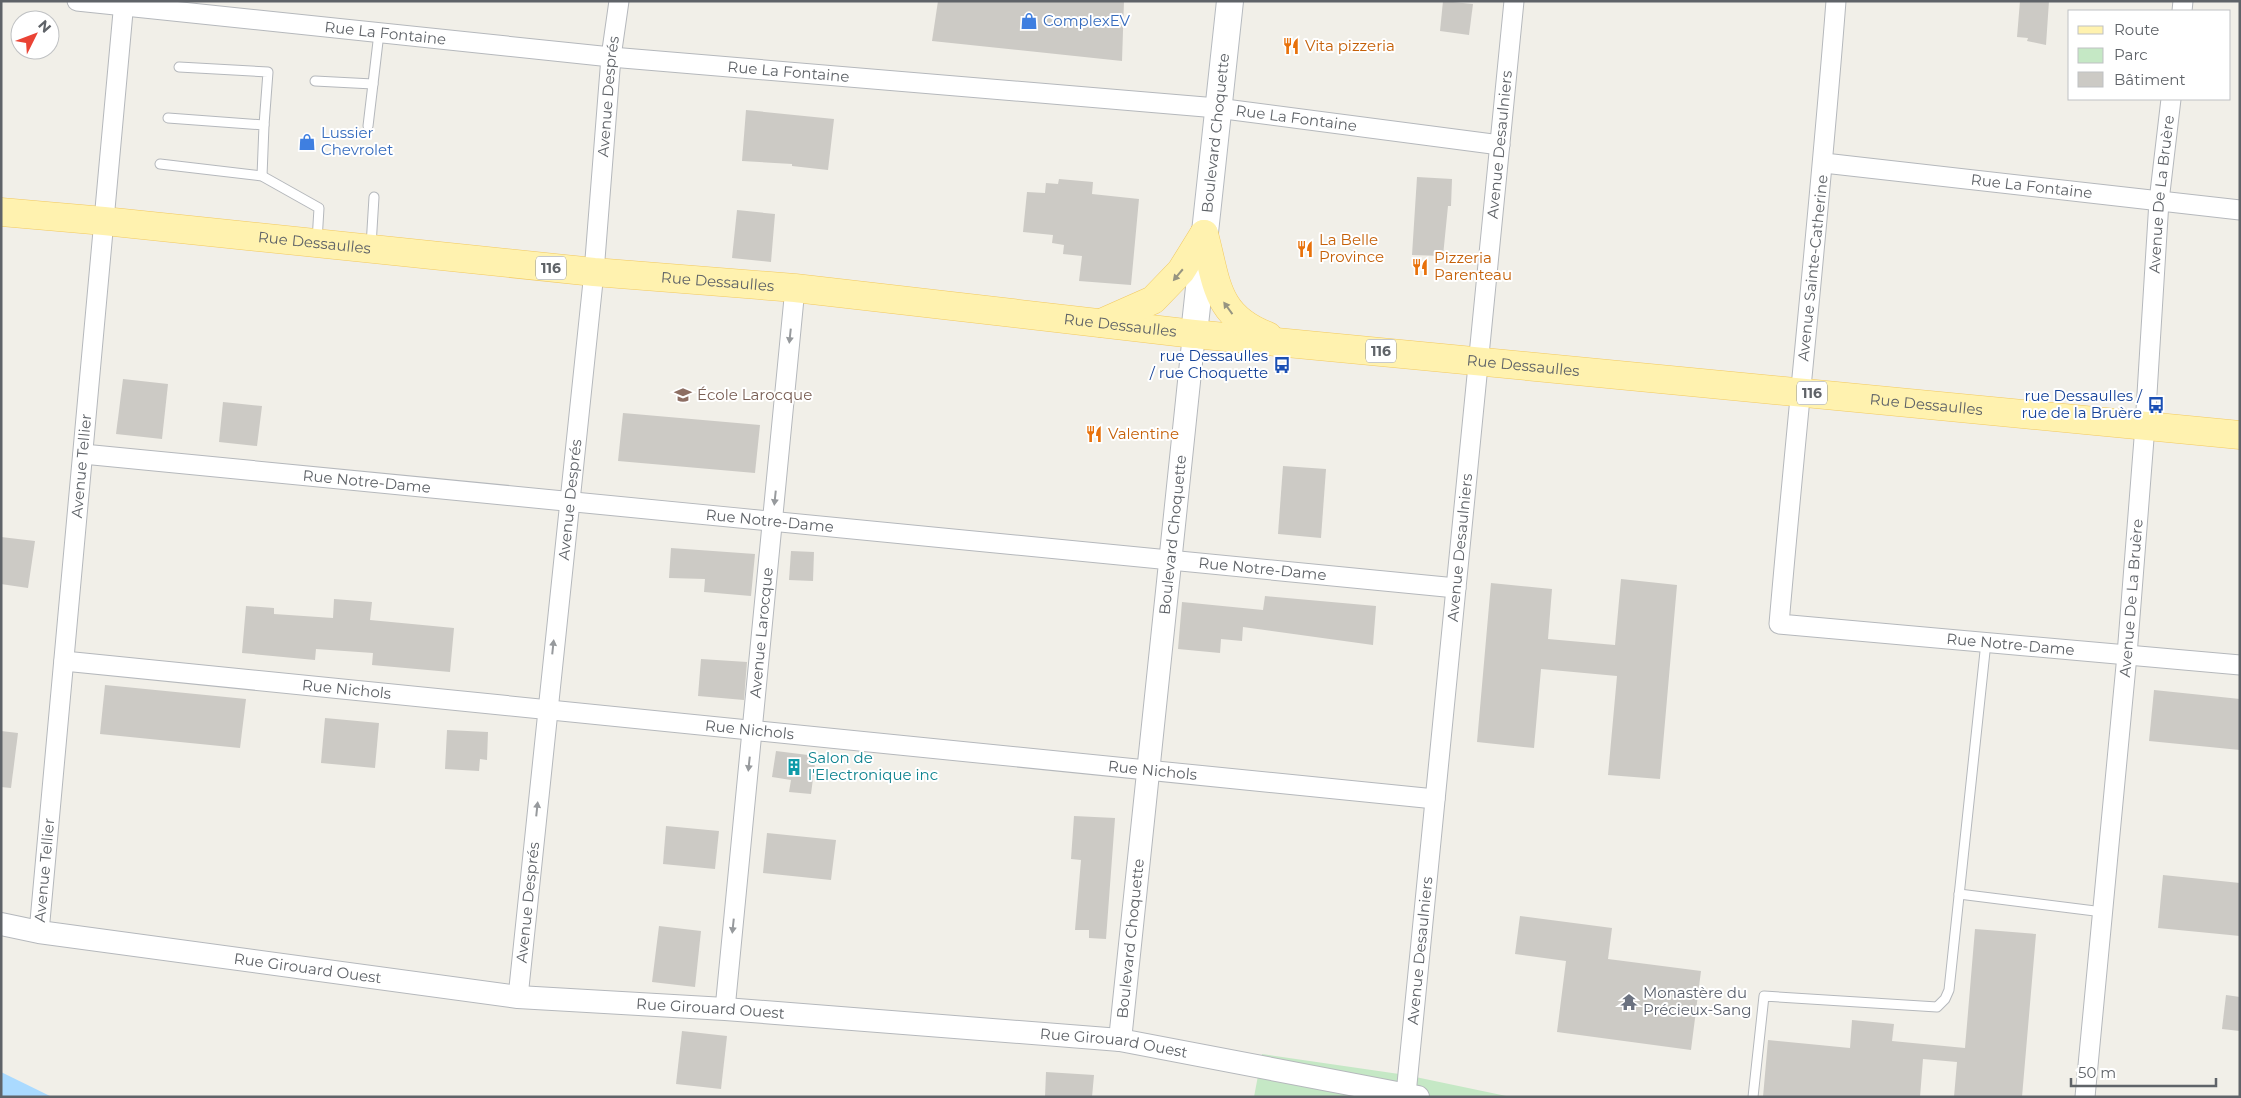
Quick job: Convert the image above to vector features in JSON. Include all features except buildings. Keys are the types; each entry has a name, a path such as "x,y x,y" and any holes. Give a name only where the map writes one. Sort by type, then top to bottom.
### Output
{"main road":[{"name":"Boulevard Choquette","path":"1194,334 1230,1"},
{"name":"Rue Dessaulles","path":"1,212 594,272 795,288 1194,334 2240,435"},
{"path":"1100,323 1153,300 1181,271 1204,234"},
{"path":"1204,234 1220,297 1228,310 1236,318 1258,332 1283,342"}],"street":[{"name":"Rue La Fontaine","path":"77,1 123,4 611,57 1218,108 1500,144"},
{"name":"Avenue Després","path":"518,997 568,501 594,272 611,57 619,1"},
{"name":"Avenue Desaulniers","path":"1412,1096 1436,799 1514,1"},
{"name":"Avenue Sainte-Catherine","path":"1779,624 1800,392 1824,163 1836,1"},
{"name":"Avenue Tellier","path":"39,932 123,4"},
{"name":"Avenue De La Bruère","path":"2085,1097 2128,655 2159,201 2171,100"},
{"name":"Rue La Fontaine","path":"1824,163 2240,210"},
{"name":"Avenue Larocque","path":"725,1009 795,288"},
{"name":"Boulevard Choquette","path":"1120,1040 1194,334"},
{"name":"Rue Notre-Dame","path":"82,454 1456,588"},
{"name":"Rue Notre-Dame","path":"1779,624 2240,665"},
{"name":"Rue Nichols","path":"64,661 1436,799"},
{"name":"Rue Girouard Ouest","path":"1,924 39,932 518,997 725,1009 1120,1040 1412,1096"}],"lane":[{"path":"368,126 380,33"},
{"path":"179,67 268,72 262,176"},
{"path":"315,81 373,84"},
{"path":"168,118 264,125"},
{"path":"160,164 262,176 318,208 317,243"},
{"path":"371,249 374,197"},
{"path":"1753,1097 1764,996 1937,1007 1945,999 1949,990 1986,642"},
{"path":"1959,894 2103,912"}],"green space":[{"path":"1262,1054 1406,1075 1511,1097 1254,1097"}],"water":[{"path":"1,1072 52,1097 1,1097"}],"place":[{"name":"ComplexEV","path":"1029,21"},
{"name":"Vita pizzeria","path":"1291,46"},
{"name":"Lussier Chevrolet","path":"307,142"},
{"name":"La Belle Province","path":"1305,249"},
{"name":"Pizzeria Parenteau","path":"1420,267"},
{"name":"rue Dessaulles / rue Choquette","path":"1282,365"},
{"name":"École Larocque","path":"683,395"},
{"name":"rue Dessaulles / rue de la Bruère","path":"2156,405"},
{"name":"Valentine","path":"1094,434"},
{"name":"Salon de l'Electronique inc","path":"794,767"},
{"name":"Monastère du Précieux-Sang","path":"1629,1002"}]}
